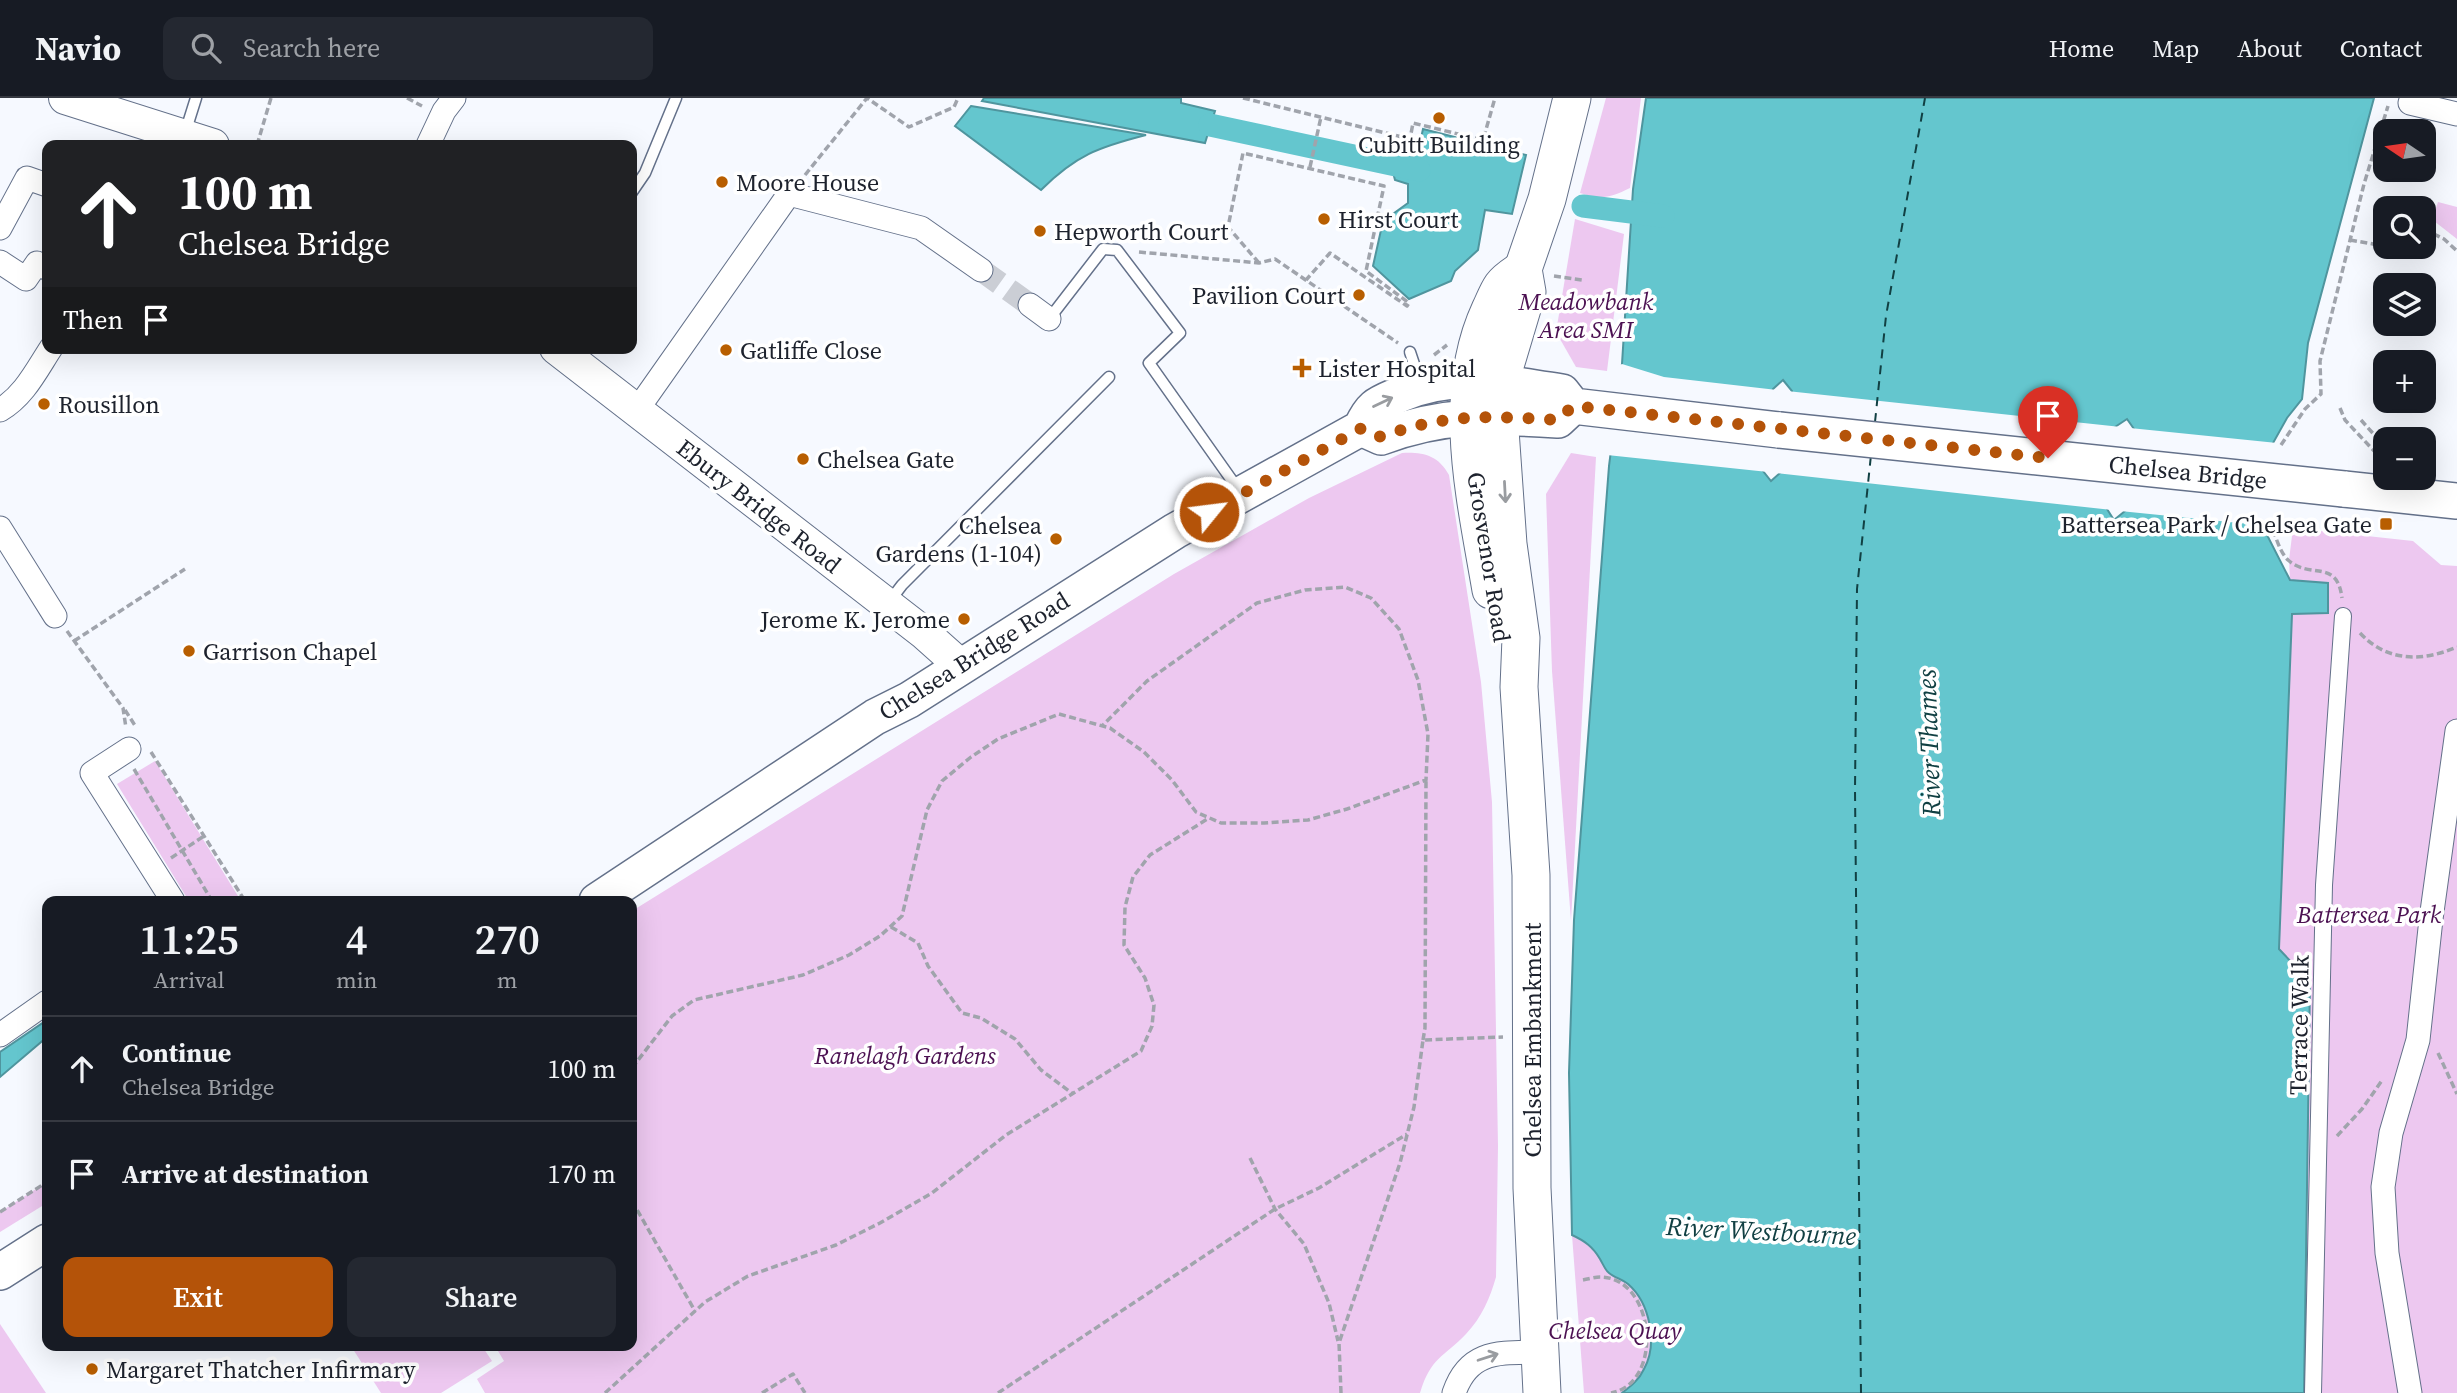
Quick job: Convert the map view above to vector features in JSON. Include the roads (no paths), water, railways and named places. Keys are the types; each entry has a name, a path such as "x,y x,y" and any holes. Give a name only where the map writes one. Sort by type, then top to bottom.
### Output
{"highway":[{"name":"Grosvenor Road","path":"1519,687 1499,639 1482,536 1485,399 1527,292 1538,272 1547,199 1572,98"},
{"name":"Chelsea Embankment","path":"1519,687 1531,875 1532,1188 1542,1393"}],"main road":[{"path":"65,98 181,139"},
{"name":"Ebury Bridge Road","path":"564,354 924,633 961,666"},
{"name":"Chelsea Bridge Road","path":"605,896 875,717 909,700 1175,531 1362,428 1373,406 1438,382 1485,399"},
{"name":"Chelsea Bridge","path":"1485,399 1562,392 1588,408 2457,501"},
{"path":"1362,428 1381,437 1485,399"},
{"path":"0,1272 42,1245"}],"street":[{"path":"430,140 444,111 454,98"},
{"path":"2411,100 2457,114"},
{"path":"0,228 27,178 42,183"},
{"path":"637,410 682,336 789,194 920,229 981,270"},
{"path":"0,262 26,278 37,262 42,265"},
{"path":"1030,304 1049,319"},
{"path":"0,410 26,388 47,354"},
{"path":"0,528 55,616"},
{"name":"Terrace Walk","path":"2313,1393 2324,885 2343,616"},
{"path":"2410,1393 2387,1253 2383,1187 2391,1133 2418,1040 2431,919 2457,731"},
{"path":"138,743 92,773 170,896"},
{"path":"0,1035 42,1006"},
{"path":"1454,1393 1464,1371 1481,1358 1495,1353 1540,1352"}],"lane":[{"path":"181,139 196,98"},
{"path":"637,185 645,173 677,98"},
{"path":"1049,319 1103,249 1116,250 1180,333 1149,363 1242,494"},
{"path":"1410,352 1417,373 1416,388"},
{"path":"886,605 1109,377"}],"water":[{"path":"984,98 1181,98 1181,103 1215,111 1205,143 982,101"},
{"path":"1646,98 2374,98 2308,343 2302,399 2273,443 2263,489 2266,533 2290,580 2328,583 2328,613 2292,614 2279,949 2310,982 2304,1393 1622,1393 1644,1369 1651,1348 1650,1324 1636,1292 1626,1282 1608,1272 1588,1245 1572,1235 1569,1073 1574,920 1609,466 1622,364 1633,189","holes":["1783,380 1792,391 1780,473 1771,481 1763,471 1773,389","2127,419 2134,429 2125,511 2114,520 2107,509 2115,427"]},
{"path":"971,106 1146,135 1077,160 1041,190 955,126"},
{"path":"1423,129 1526,155 1512,214 1485,210 1478,250 1455,271 1451,281 1409,299 1373,266 1383,221 1408,203 1408,184 1395,180 1391,165 1399,154 1412,156 1418,152"},
{"path":"42,1023 42,1041 0,1077 0,1052"}],"waterway":[{"path":"1210,125 1419,170"},
{"path":"1583,206 1663,216"}],"tunnel":[{"path":"981,270 1030,305"}],"place":[{"name":"Cubitt Building","path":"1439,118"},
{"name":"Moore House","path":"722,182"},
{"name":"Hirst Court","path":"1324,219"},
{"name":"Hepworth Court","path":"1040,231"},
{"name":"Pavilion Court","path":"1359,295"},
{"name":"Gatliffe Close","path":"726,350"},
{"name":"Lister Hospital","path":"1302,368"},
{"name":"Rousillon","path":"44,404"},
{"name":"Chelsea Gate","path":"803,459"},
{"name":"Battersea Park / Chelsea Gate","path":"2386,524"},
{"name":"Chelsea Gardens (1-104)","path":"1056,539"},
{"name":"Jerome K. Jerome","path":"964,619"},
{"name":"Garrison Chapel","path":"189,651"},
{"name":"Margaret Thatcher Infirmary","path":"92,1369"}],"park label":[{"name":"Meadowbank Area SMI","path":"1586,315"},
{"name":"Battersea Park","path":"2369,914"},
{"name":"Ranelagh Gardens","path":"905,1055"},
{"name":"Chelsea Quay","path":"1615,1330"}],"water label":[{"name":"River Thames","path":"1929,743"},
{"name":"River Westbourne","path":"1761,1231"}]}
